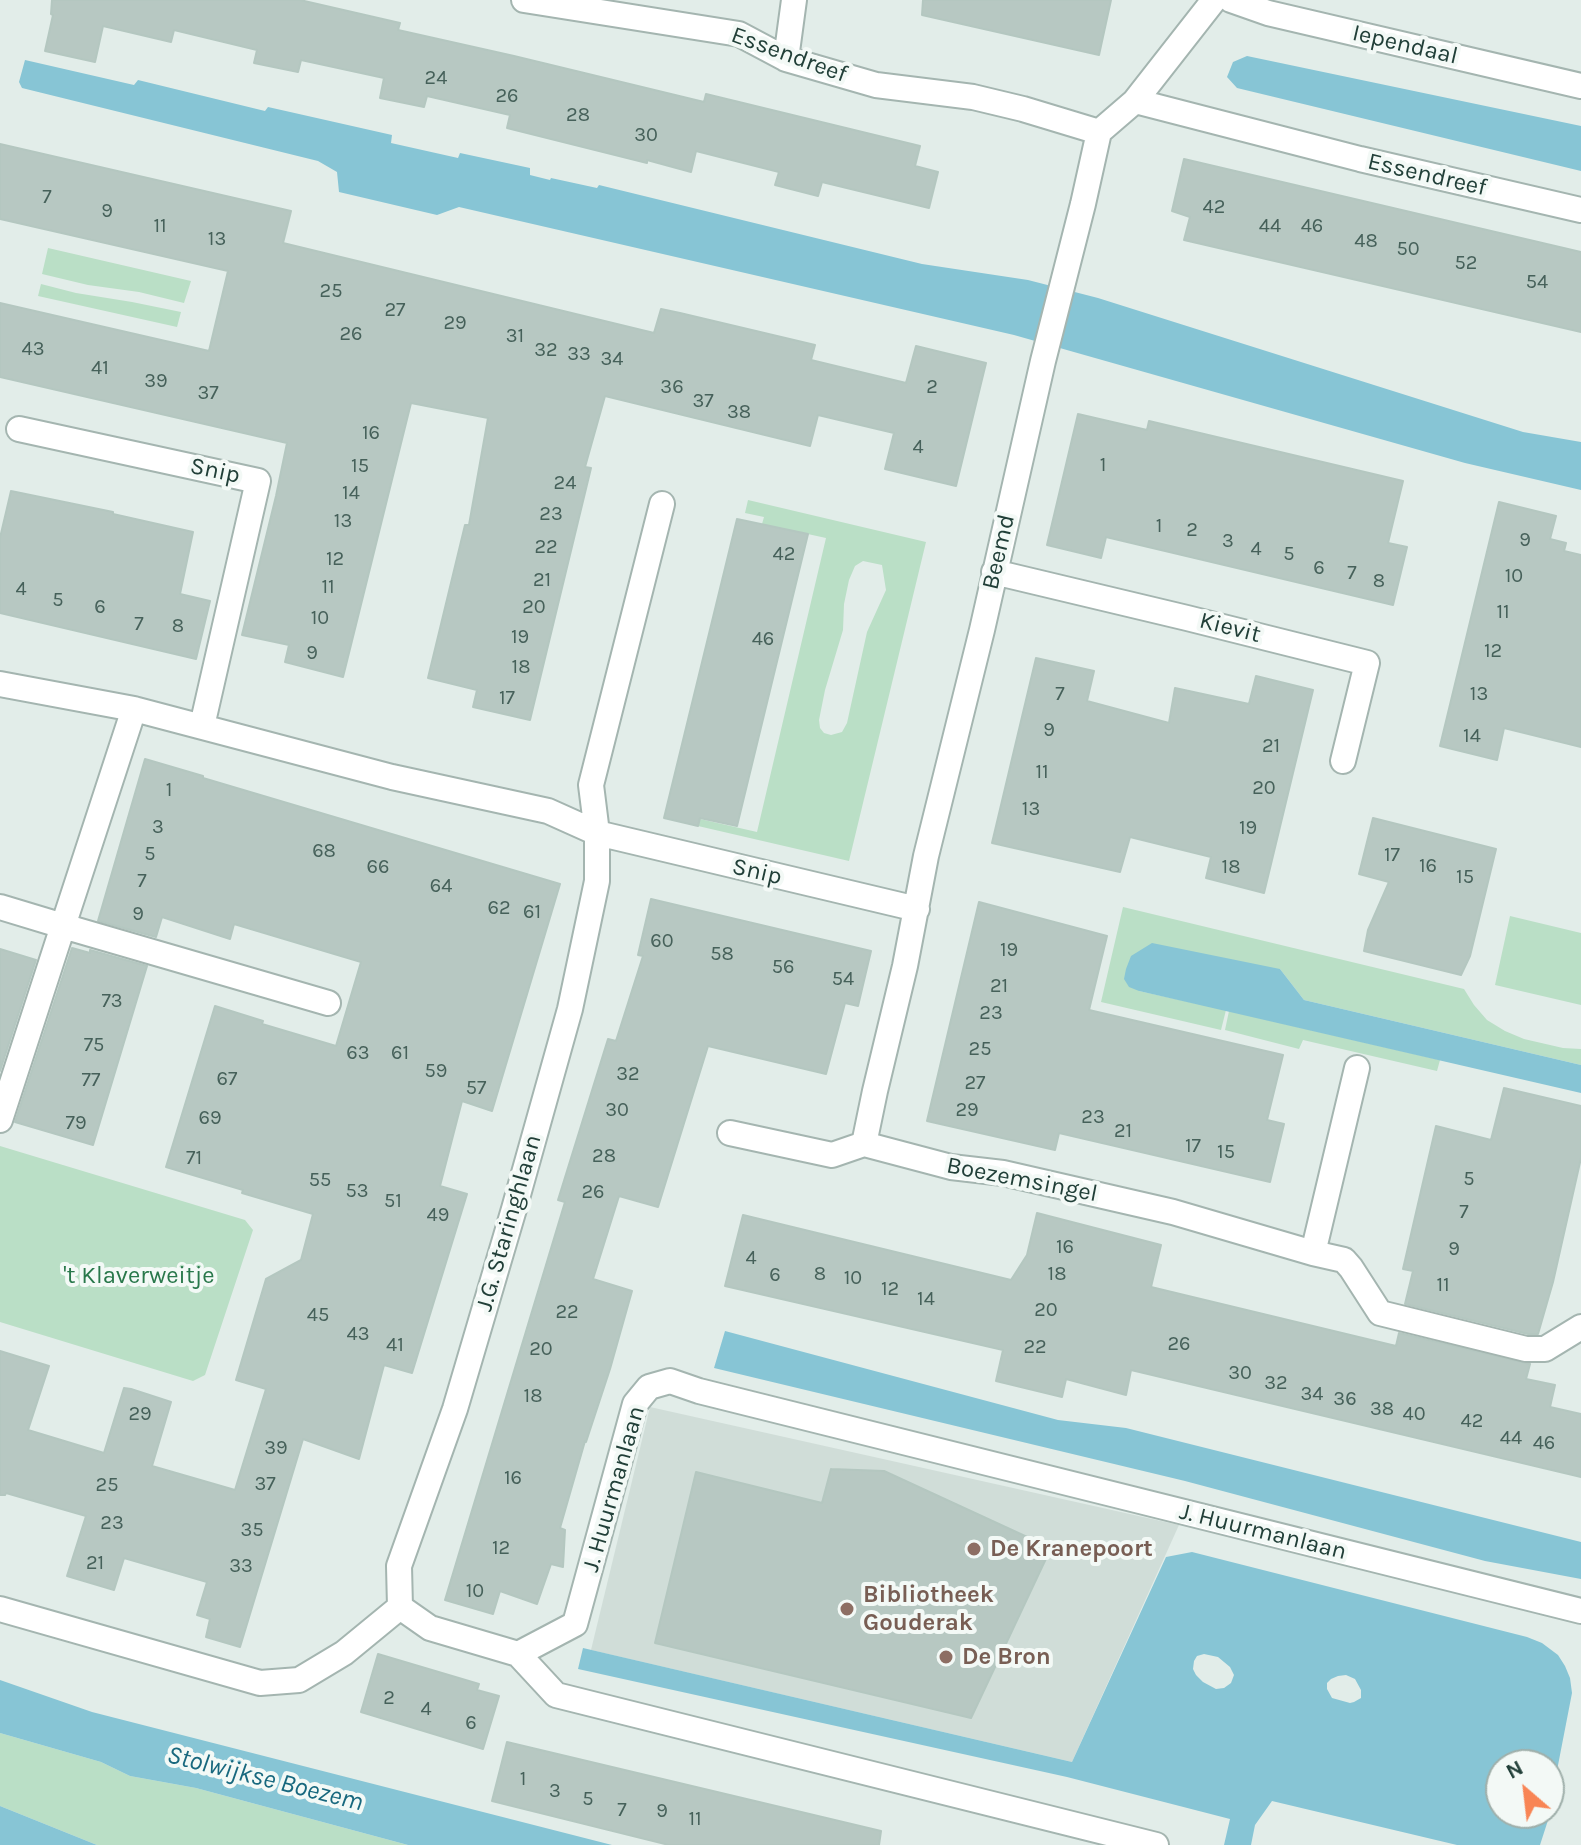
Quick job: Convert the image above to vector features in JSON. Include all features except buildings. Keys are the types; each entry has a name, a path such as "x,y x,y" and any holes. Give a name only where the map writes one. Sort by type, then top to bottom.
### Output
{"street":[{"name":"Essendreef","path":"524,0 739,34 786,59 876,85 973,97 1099,132"},
{"path":"786,59 794,0"},
{"path":"1099,132 1135,101 1214,0"},
{"name":"Iependaal","path":"1231,0 1268,13 1581,86"},
{"name":"Essendreef","path":"1135,101 1360,159 1581,210"},
{"name":"Beemd","path":"864,1144 926,856 1099,132"},
{"name":"Snip","path":"19,429 258,481 202,726"},
{"path":"597,833 591,785 662,504"},
{"name":"Kievit","path":"994,572 1367,663 1343,761"},
{"name":"Snip","path":"0,684 134,709 392,777 548,811 597,833 917,909"},
{"path":"0,1120 134,709"},
{"name":"J.G. Staringhlaan","path":"400,1607 399,1566 455,1409 564,1028 597,881 597,833"},
{"path":"0,907 328,1003"},
{"path":"1313,1253 1357,1068"},
{"name":"Boezemsingel","path":"730,1133 832,1155 864,1144 951,1167 1003,1173 1173,1212 1344,1260 1380,1313 1526,1349 1545,1349 1581,1327"},
{"name":"J. Huurmanlaan","path":"518,1654 575,1624 635,1404 649,1387 670,1381 714,1395 1581,1611"},
{"path":"0,1609 260,1683 299,1680 344,1653 400,1607 430,1628 518,1654 556,1695 1156,1845"}],"shaded area":[{"path":"650,1407 1179,1525 1072,1762 591,1650"}],"green space":[{"path":"48,248 191,281 184,303 139,292 88,285 42,274"},
{"path":"41,284 181,312 177,327 38,296"},
{"path":"748,500 926,542 849,861 698,826 700,819 757,832 826,538 762,524 764,517 745,513","holes":["863,561 882,565 886,590 867,632 847,723 842,732 824,733 819,720 843,630 849,580 855,566"]},
{"path":"1123,907 1464,989 1487,1020 1524,1039 1581,1049 1581,1065 1304,1000 1280,969 1139,991 1226,1010 1221,1030 1101,1002"},
{"path":"1510,916 1581,933 1581,1005 1495,985"},
{"path":"1229,1011 1440,1060 1437,1071 1303,1040 1299,1049 1225,1030"},
{"name":"'t Klaverweitje","path":"0,1146 245,1220 253,1230 205,1375 193,1381 0,1322"},
{"path":"0,1733 101,1762 130,1776 196,1788 408,1845 97,1845 0,1806"}],"water":[{"path":"1247,56 1581,126 1581,171 1237,88 1227,77 1233,62"},
{"path":"25,60 134,85 138,80 265,111 268,107 392,135 391,143 458,158 460,153 530,168 530,175 550,180 597,188 599,185 922,264 1028,280 1098,298 1523,432 1581,442 1581,490 1465,463 1014,335 459,207 437,215 339,192 337,172 318,161 22,88 19,82"},
{"path":"1152,943 1280,969 1304,1000 1581,1065 1581,1093 1129,987 1124,979 1131,956"},
{"path":"725,1331 1058,1420 1126,1428 1581,1542 1581,1579 1485,1561 1185,1481 714,1368"},
{"path":"1192,1552 1527,1637 1558,1655 1570,1678 1572,1693 1561,1749 1485,1749 1485,1829 1545,1829 1540,1845 1457,1845 1272,1801 1255,1825 1251,1845 1224,1845 1230,1819 1067,1777 578,1669 583,1648 1072,1762 1166,1557","holes":["1197,1656 1218,1657 1234,1675 1231,1683 1216,1689 1203,1682 1193,1669","1346,1675 1355,1679 1361,1690 1361,1698 1350,1703 1332,1698 1327,1689 1331,1679"]},
{"name":"Stolwijkse Boezem","path":"0,1680 92,1712 612,1845 408,1845 196,1788 130,1776 101,1762 0,1733"},
{"path":"0,1806 97,1845 0,1845"}],"place":[{"name":"De Kranepoort","path":"974,1549"},
{"name":"Bibliotheek Gouderak","path":"847,1609"},
{"name":"De Bron","path":"946,1657"}]}
